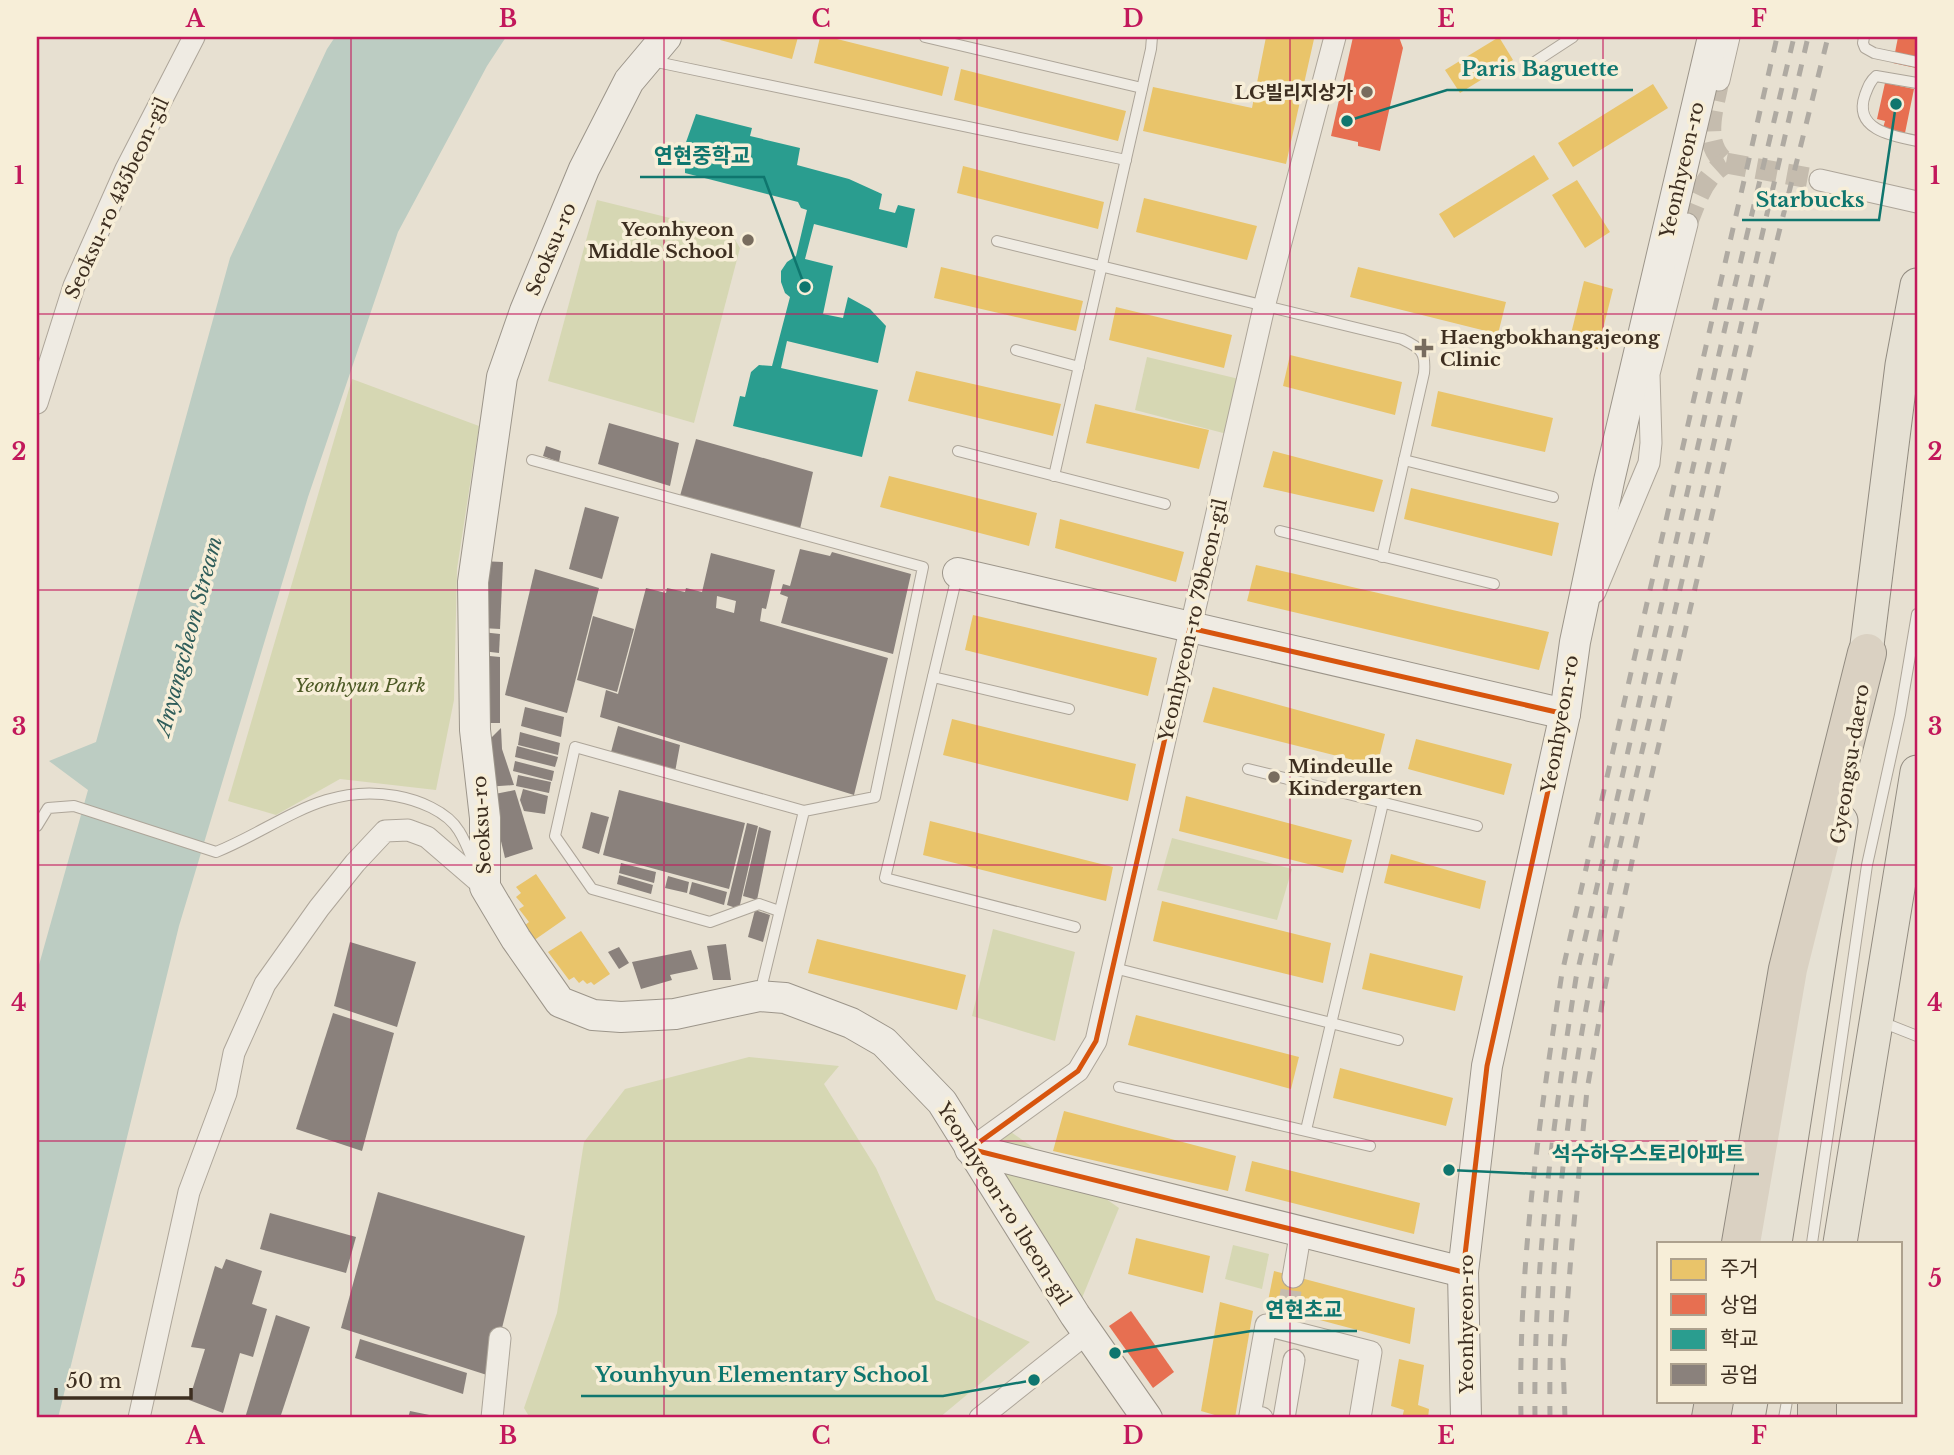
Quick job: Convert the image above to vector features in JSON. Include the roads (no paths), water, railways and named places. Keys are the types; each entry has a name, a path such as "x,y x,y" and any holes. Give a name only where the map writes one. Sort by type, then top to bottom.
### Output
{"highway":[{"path":"1741,1242 1788,970 1867,653"}],"main road":[{"name":"Gyeongsu-daero","path":"1775,1242 1867,653 1902,365 1917,285"},
{"path":"1727,1242 1772,974 1793,870 1867,653"},
{"path":"1840,1242 1917,772"}],"street":[{"name":"Seoksu-ro 435beon-gil","path":"37,403 74,286 126,170 194,37"},
{"name":"Seoksu-ro","path":"485,887 485,818 475,730 473,582 502,377 525,311 584,169 629,81 666,37"},
{"name":"Yeonhyeon-ro 79beon-gil","path":"970,1149 1078,1071 1096,1041 1264,307 1335,37"},
{"name":"Yeonhyeon-ro","path":"1466,1418 1463,1272 1488,1066 1565,714 1574,642 1609,481 1713,37"},
{"path":"1719,80 1729,37"},
{"path":"1820,180 1917,202"},
{"path":"1574,642 1649,463 1649,374 1687,223"},
{"path":"1609,481 1615,490 1626,492 1640,485"},
{"path":"958,573 1565,714"},
{"name":"Seoksu-ro","path":"139,1418 189,1192 226,1093 234,1053 265,984 319,908 385,831 408,830 427,837 485,887"},
{"name":"Yeonhyeon-ro 1beon-gil","path":"485,887 516,939 560,1002 593,1015 621,1017 675,1014 759,996 785,998 851,1023 884,1042 942,1102 1087,1333 1147,1418"},
{"path":"970,1149 1463,1272"},
{"path":"1293,1277 1301,1230"},
{"path":"1262,1418 1250,1415 1266,1325 1286,1320 1371,1352 1360,1418"},
{"path":"980,1418 1087,1333"},
{"path":"492,1418 500,1338"},
{"path":"1284,1418 1294,1360"}],"lane":[{"path":"925,37 1142,88"},
{"path":"1054,476 1152,37"},
{"path":"1527,67 1573,37"},
{"path":"1864,37 1863,43 1869,51 1917,62"},
{"path":"646,60 1126,160"},
{"path":"1917,83 1876,76 1870,81 1861,107 1866,121 1881,131 1917,141"},
{"path":"997,242 1402,339 1419,349 1425,360 1424,373 1382,558"},
{"path":"1902,365 1917,329"},
{"path":"1016,350 1079,367"},
{"path":"958,451 1165,504"},
{"path":"532,460 923,567 875,797 804,811 575,747 555,836 593,889 710,922 758,904 779,911"},
{"path":"1404,460 1553,498"},
{"path":"1280,531 1494,584"},
{"path":"958,573 885,878 1076,927"},
{"path":"1812,1242 1867,865 1900,715 1917,614"},
{"path":"933,677 1069,709"},
{"path":"1248,769 1477,826"},
{"path":"37,826 48,808 74,806 216,852 301,809 335,796 373,791 410,798 443,814 458,830 485,887"},
{"path":"1306,1130 1382,803"},
{"path":"759,996 804,811"},
{"path":"1114,968 1398,1040"},
{"path":"1877,1020 1917,1036"},
{"path":"1119,1087 1370,1146"}],"water":[{"name":"Anyangcheon Stream","path":"335,37 506,37 487,66 398,232 308,497 179,926 58,1418 37,1418 37,972 88,790 49,761 96,742 230,258"}],"tunnel":[{"path":"1719,80 1712,113 1711,135 1713,146 1726,163"},
{"path":"1726,163 1820,180"},
{"path":"1687,224 1706,182 1726,163"},
{"path":"1288,1311 1293,1277"}],"railway":[{"path":"1521,1418 1523,1306 1532,1195 1562,973 1777,37"},
{"path":"1535,1418 1537,1307 1546,1197 1576,978 1794,37"},
{"path":"1550,1418 1555,1255 1566,1144 1581,1035 1624,826 1808,37"},
{"path":"1565,1418 1563,1359 1572,1243 1587,1090 1605,987 1759,312 1828,37"}],"place":[{"name":"LG빌리지상가","path":"1367,92"},
{"name":"Starbucks","path":"1896,104"},
{"name":"Paris Baguette","path":"1347,121"},
{"name":"Yeonhyeon Middle School","path":"748,240"},
{"name":"연현중학교","path":"805,287"},
{"name":"Haengbokhangajeong Clinic","path":"1424,348"},
{"name":"Mindeulle Kindergarten","path":"1274,777"},
{"name":"석수하우스토리아파트","path":"1449,1170"},
{"name":"연현초교","path":"1115,1353"},
{"name":"Younhyun Elementary School","path":"1034,1380"}],"park label":[{"name":"Yeonhyun Park","path":"360,685"}]}
